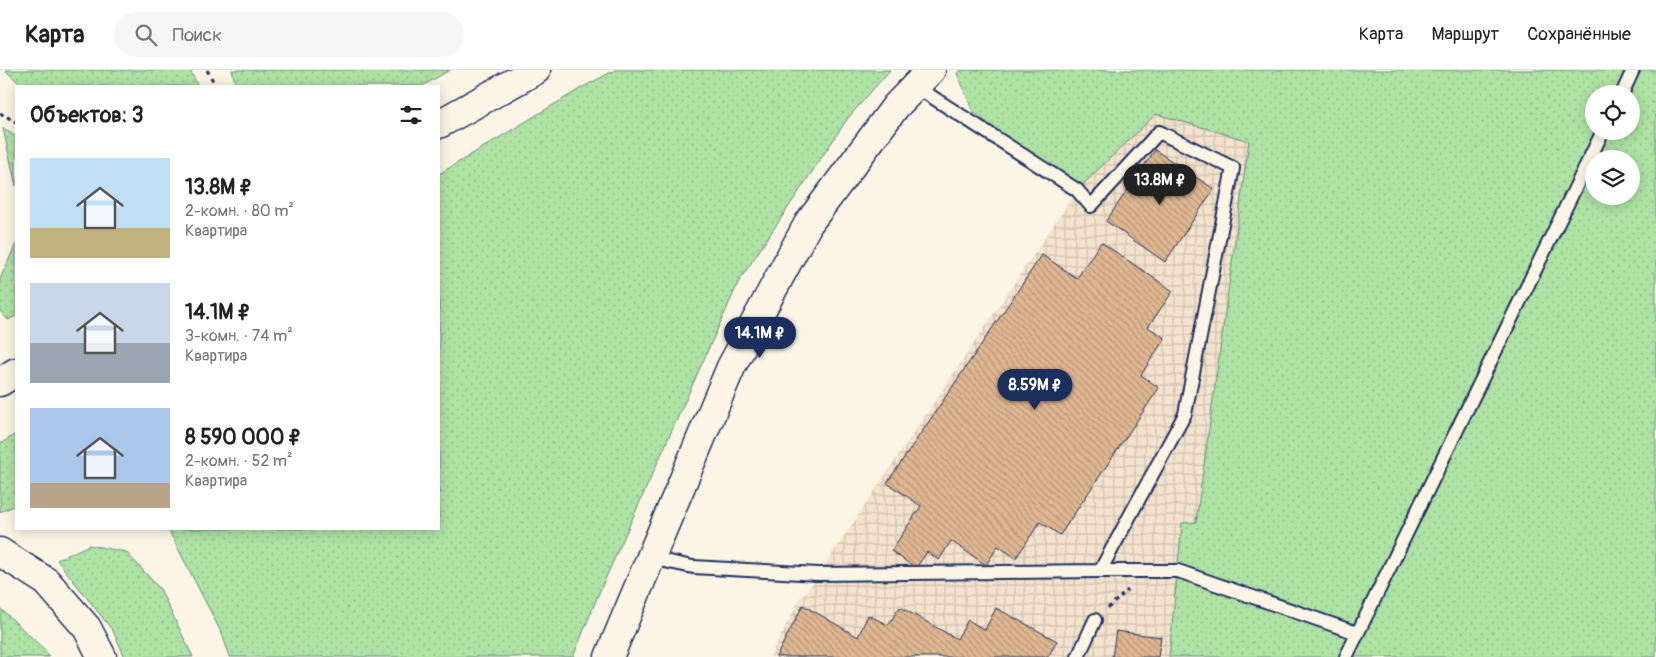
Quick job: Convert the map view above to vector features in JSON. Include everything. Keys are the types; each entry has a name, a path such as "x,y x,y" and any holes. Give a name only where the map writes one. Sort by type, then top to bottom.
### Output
{"main road":[{"path":"440,123 536,70"},
{"path":"609,657 731,367 808,224 896,106 923,78"},
{"path":"0,382 15,373"},
{"path":"0,552 47,582 87,628 102,657"}],"lane":[{"path":"1626,85 1634,70"},
{"path":"923,78 1078,190 1091,206 1159,132 1233,168 1185,414 1100,571"},
{"path":"1346,657 1599,140"},
{"path":"650,558 693,567 818,574 1178,571 1357,633"},
{"path":"1078,657 1095,620"}],"path":[{"path":"207,70 215,85"},
{"path":"0,113 15,121"},
{"path":"1095,620 1132,586 1100,571"}],"shaded area":[{"path":"1156,114 1249,141 1196,523 1182,524 1169,657 770,657 800,598 808,590 1077,190"}],"green space":[{"path":"5,70 190,70 198,85 21,85"},
{"path":"232,70 450,70 424,85 236,85"},
{"path":"615,70 890,70 848,118 739,281 599,593 573,657 230,657 222,634 169,530 440,530 440,173 583,87"},
{"path":"962,70 1656,70 1656,657 1169,657 1182,523 1196,522 1249,141 1156,114 1077,190 973,112 957,73"},
{"path":"3,128 15,136 15,182"},
{"path":"15,246 15,316 8,320 0,311 0,279"},
{"path":"15,435 15,505 0,512 0,444"},
{"path":"89,545 126,552 160,589 193,657 125,657 113,631 57,560"},
{"path":"0,608 44,649 49,657 0,657"}],"building":[{"path":"1155,150 1214,189 1165,262 1106,221"},
{"path":"1101,242 1173,291 1148,327 1165,338 1141,375 1159,388 1060,535 1040,522 1016,558 998,546 986,565 951,541 939,560 927,552 916,568 891,551 921,506 887,483 1042,255 1077,278"},
{"path":"803,605 858,637 868,615 888,625 900,607 957,639 968,620 985,630 996,608 1057,641 1048,657 776,657"},
{"path":"1116,631 1161,637 1158,657 1112,657"}]}
